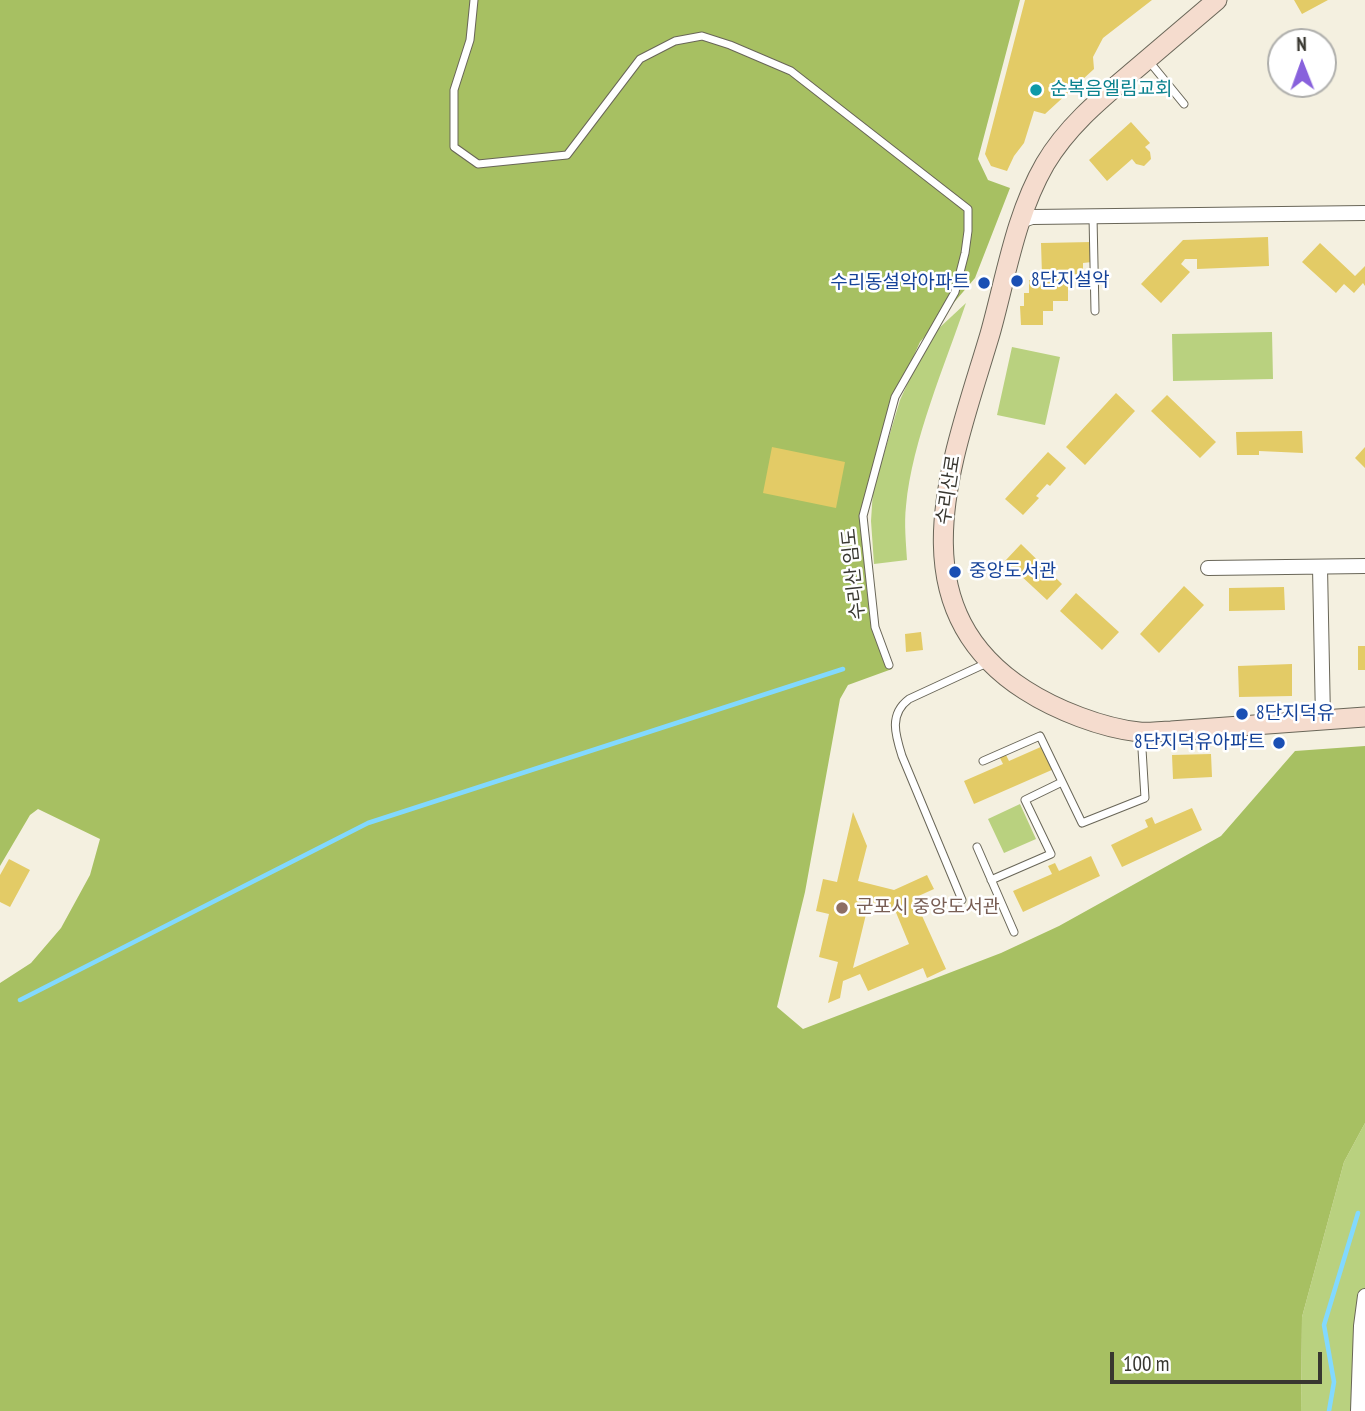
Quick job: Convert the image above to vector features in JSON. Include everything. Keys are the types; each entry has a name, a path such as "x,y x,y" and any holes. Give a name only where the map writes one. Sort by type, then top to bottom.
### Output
{"street":[{"name":"수리산로","path":"1217,0 1071,128 1045,164 1020,221 960,429 946,488 943,517 944,562 953,603 963,627 990,662 1015,683 1060,709 1121,729 1141,732 1365,717"},
{"path":"1020,221 1032,218 1365,213"},
{"path":"1208,568 1365,566"},
{"path":"1320,567 1323,719"},
{"path":"1359,1411 1361,1325 1365,1296"}],"lane":[{"name":"수리산 임도","path":"474,0 470,40 454,90 454,147 478,164 567,155 640,59 675,41 702,36 791,71 968,209 965,253 955,292 895,397 863,516 875,627 889,665"},
{"path":"1148,59 1184,104"},
{"path":"1093,217 1095,311"},
{"path":"962,900 902,756 894,720 898,708 909,699 990,662"},
{"path":"983,761 1040,736 1082,822 1144,798 1141,732"},
{"path":"991,880 1051,854 1025,800 1062,782"},
{"path":"977,847 1014,932"}],"green space":[{"path":"0,0 1020,0 978,159 988,180 1010,188 975,278 920,342 895,397 863,516 875,627 892,669 848,685 840,699 805,892 777,1007 803,1029 1001,953 1059,926 1221,836 1295,751 1365,746 1365,1123 1344,1162 1302,1317 1301,1411 0,1411 0,983 31,963 61,928 90,875 100,839 38,809 30,815 0,866"},
{"path":"966,303 930,403 909,481 905,513 907,560 874,564 871,521 873,490 900,400 916,365 937,330"},
{"path":"1272,332 1273,379 1173,381 1172,334"},
{"path":"1012,347 1060,357 1045,425 997,415"},
{"path":"1020,804 1036,839 1004,853 988,819"},
{"path":"1365,1123 1365,1411 1301,1411 1302,1317 1344,1162"}],"building":[{"name":"순복음엘림교회","path":"1025,0 1152,0 1103,38 1093,57 1094,69 1045,114 1034,111 1024,143 1007,171 991,166 985,154"},
{"path":"1294,0 1328,0 1302,14"},
{"path":"1131,122 1150,143 1145,147 1150,152 1151,159 1144,166 1136,164 1132,159 1107,181 1089,160"},
{"path":"1268,237 1269,266 1197,269 1197,259 1185,259 1181,264 1190,272 1161,303 1141,284 1183,240"},
{"path":"1092,242 1092,262 1083,263 1083,274 1042,275 1041,243"},
{"path":"1320,243 1355,276 1365,266 1365,286 1363,283 1354,293 1344,284 1336,293 1302,262"},
{"path":"1068,279 1068,301 1053,301 1053,311 1043,311 1043,325 1021,325 1020,306 1024,306 1024,293 1029,293 1029,280"},
{"path":"1116,393 1135,411 1085,465 1066,447"},
{"path":"1167,395 1216,442 1200,458 1151,411"},
{"path":"1302,431 1303,453 1259,451 1259,455 1237,455 1236,432"},
{"path":"772,447 845,462 836,508 763,493"},
{"path":"1365,447 1365,468 1355,458"},
{"path":"1048,452 1066,468 1050,486 1047,484 1036,496 1039,498 1023,515 1005,499"},
{"path":"1021,544 1062,584 1047,600 1005,561"},
{"path":"1184,586 1204,605 1159,653 1140,634"},
{"path":"1284,587 1285,610 1229,611 1229,588"},
{"path":"1076,593 1119,632 1102,650 1060,611"},
{"path":"921,632 923,650 906,652 905,634"},
{"path":"1358,646 1365,646 1365,670 1358,670"},
{"path":"1292,664 1292,696 1239,697 1238,666"},
{"path":"1043,746 1054,769 974,804 964,781 1003,764 999,756 1005,753 1009,761"},
{"path":"1211,754 1212,777 1173,779 1172,755"},
{"path":"1192,808 1202,830 1122,867 1111,845 1148,827 1145,820 1152,817 1155,824"},
{"name":"군포시 중앙도서관","path":"853,812 867,846 858,881 894,890 927,875 934,889 914,898 946,969 927,978 923,968 868,991 860,974 843,981 840,998 828,1003 838,962 819,957 829,914 816,911 823,879 837,882","holes":["868,906 895,910 909,944 853,968"]},
{"path":"1091,856 1100,876 1023,912 1013,891 1052,874 1048,866 1055,863 1059,871"},
{"path":"9,859 30,870 10,907 0,902 0,875"}],"waterway":[{"path":"20,1000 368,823 843,669"},
{"path":"1329,1411 1334,1382 1324,1325 1358,1213"}],"place":[{"name":"순복음엘림교회","path":"1036,90"},
{"name":"8단지설악","path":"1017,281"},
{"name":"수리동설악아파트","path":"984,283"},
{"name":"중앙도서관","path":"955,572"},
{"name":"8단지덕유","path":"1242,714"},
{"name":"8단지덕유아파트","path":"1279,743"},
{"name":"군포시 중앙도서관","path":"842,908"}]}
